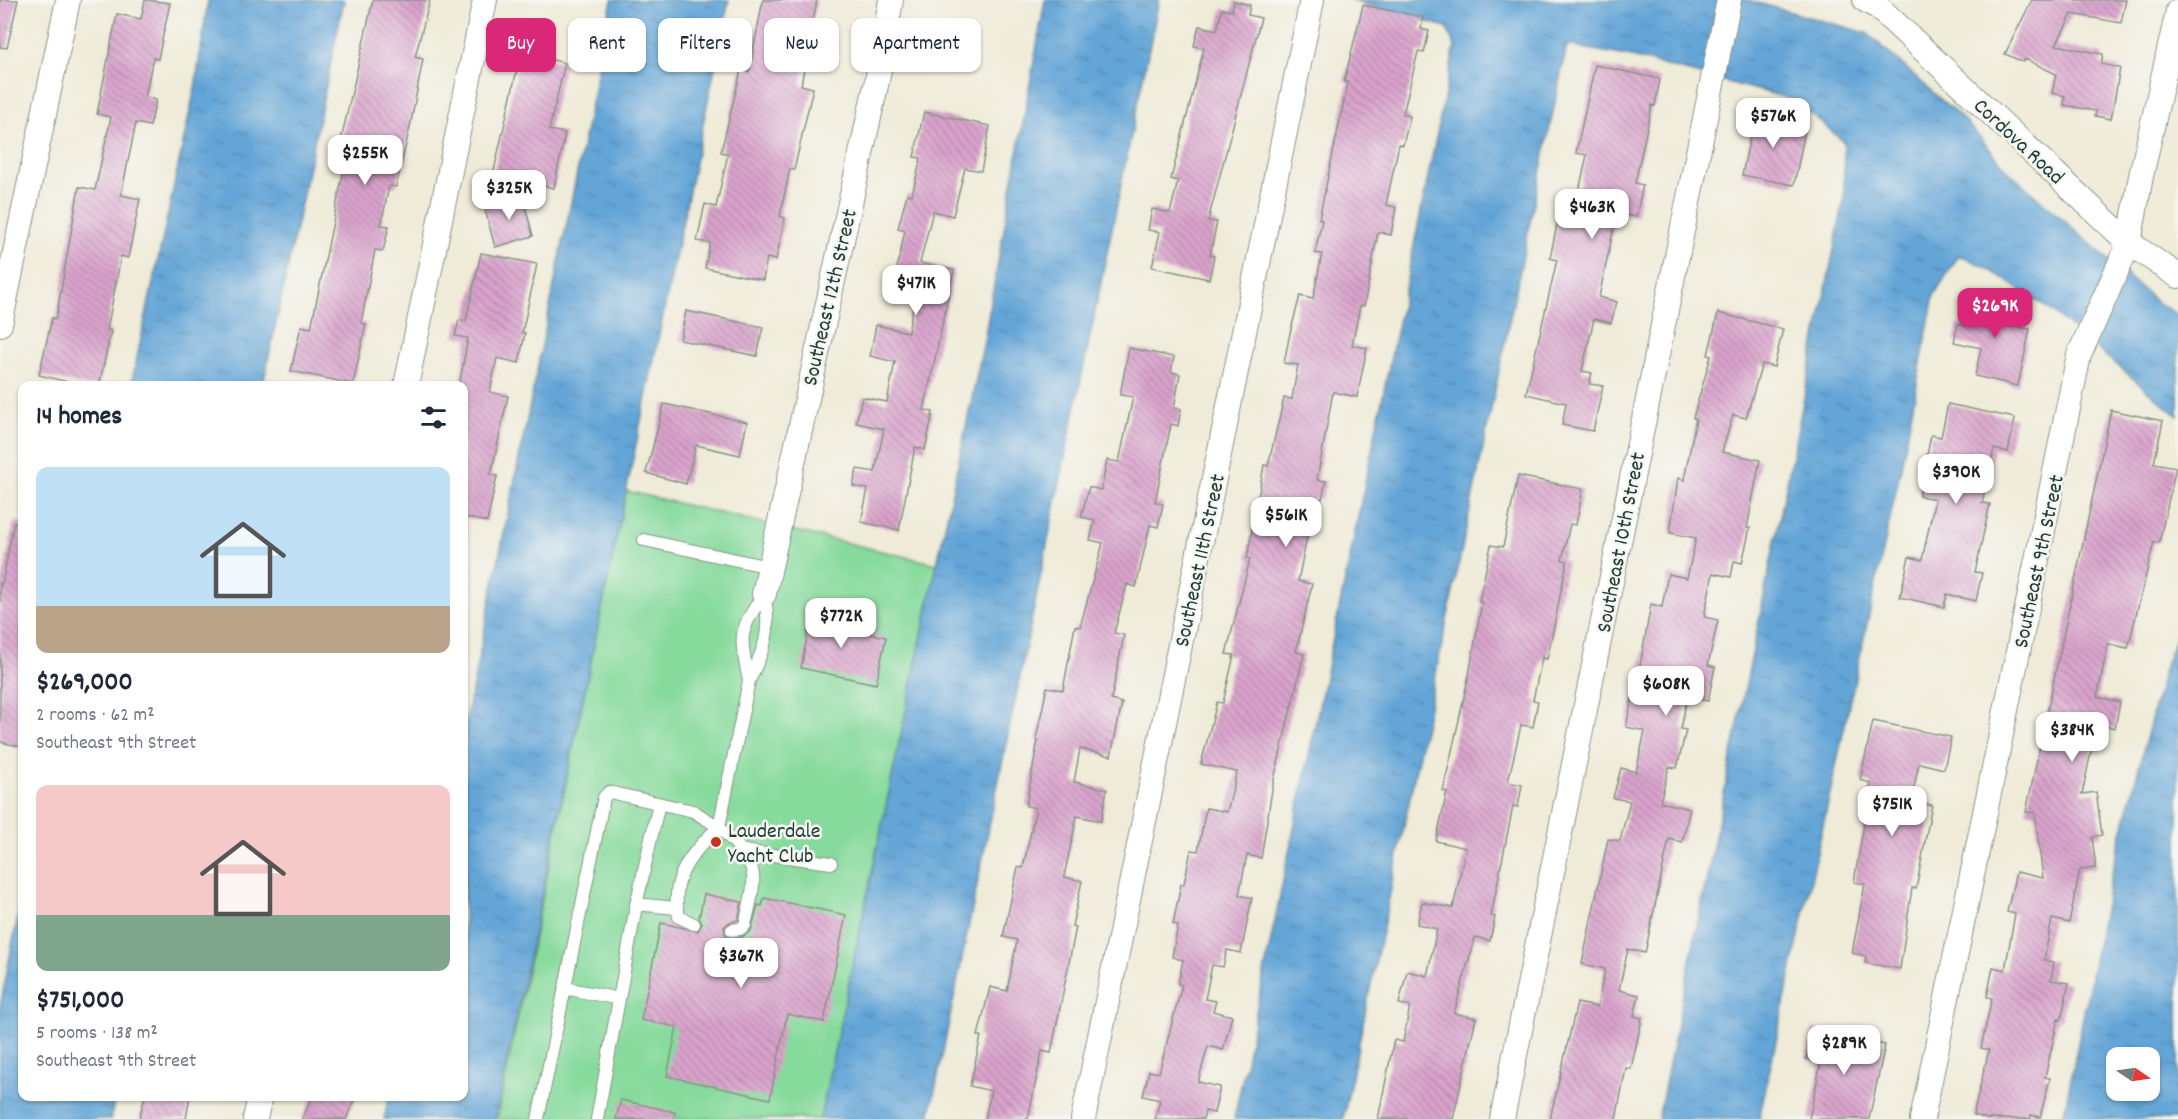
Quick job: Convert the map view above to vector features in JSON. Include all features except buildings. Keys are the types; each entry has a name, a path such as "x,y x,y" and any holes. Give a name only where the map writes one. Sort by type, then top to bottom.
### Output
{"street":[{"path":"0,324 68,0"},
{"path":"407,381 485,0"},
{"name":"Southeast 12th Street","path":"764,594 877,81 891,0"},
{"name":"Southeast 10th Street","path":"1502,1119 1729,0"},
{"name":"Cordova Road","path":"1865,0 1878,7 2129,243 2178,276"},
{"name":"Southeast 11th Street","path":"1083,1119 1312,2"},
{"name":"Southeast 9th Street","path":"1922,1119 2079,355 2129,243 2141,176 2178,11"},
{"path":"255,1119 259,1101"}],"lane":[{"path":"644,540 769,567"},
{"path":"749,681 741,639 749,616 764,594"},
{"path":"694,924 679,917 676,908 681,871 694,850 719,827 749,681 766,644 769,618 764,594"},
{"path":"538,1119 604,797 609,792 693,811 719,827 744,851 754,871 751,899 745,925 740,929 732,930"},
{"path":"597,1119 636,904 659,803"},
{"path":"744,851 831,863"},
{"path":"636,904 676,908"},
{"path":"565,988 619,999"}],"green space":[{"name":"Lauderdale Yacht Club","path":"626,491 937,564 820,1119 497,1119"}],"water":[{"path":"208,0 344,0 264,381 132,381 195,88"},
{"path":"612,0 729,0 725,18 658,18 658,72 714,72 495,1119 384,1119 388,1101 468,1101 468,710 597,72 646,72 646,18 608,18"},
{"path":"1045,0 1159,0 929,1119 820,1119 983,346"},
{"path":"1351,0 1747,0 1867,33 1968,124 2011,174 2159,304 2178,315 2178,416 2053,312 1984,266 1959,255 1934,295 1901,468 1759,1119 1658,1119 1844,200 1844,142 1795,100 1632,57 1567,45 1343,1119 1234,1119 1455,46 1446,27"},
{"path":"2178,633 2178,1119 2063,1119 2110,880 2165,665"},
{"path":"18,915 18,1101 114,1101 111,1119 0,1119 0,1007"}],"place":[{"name":"Lauderdale Yacht Club","path":"716,842"}]}
